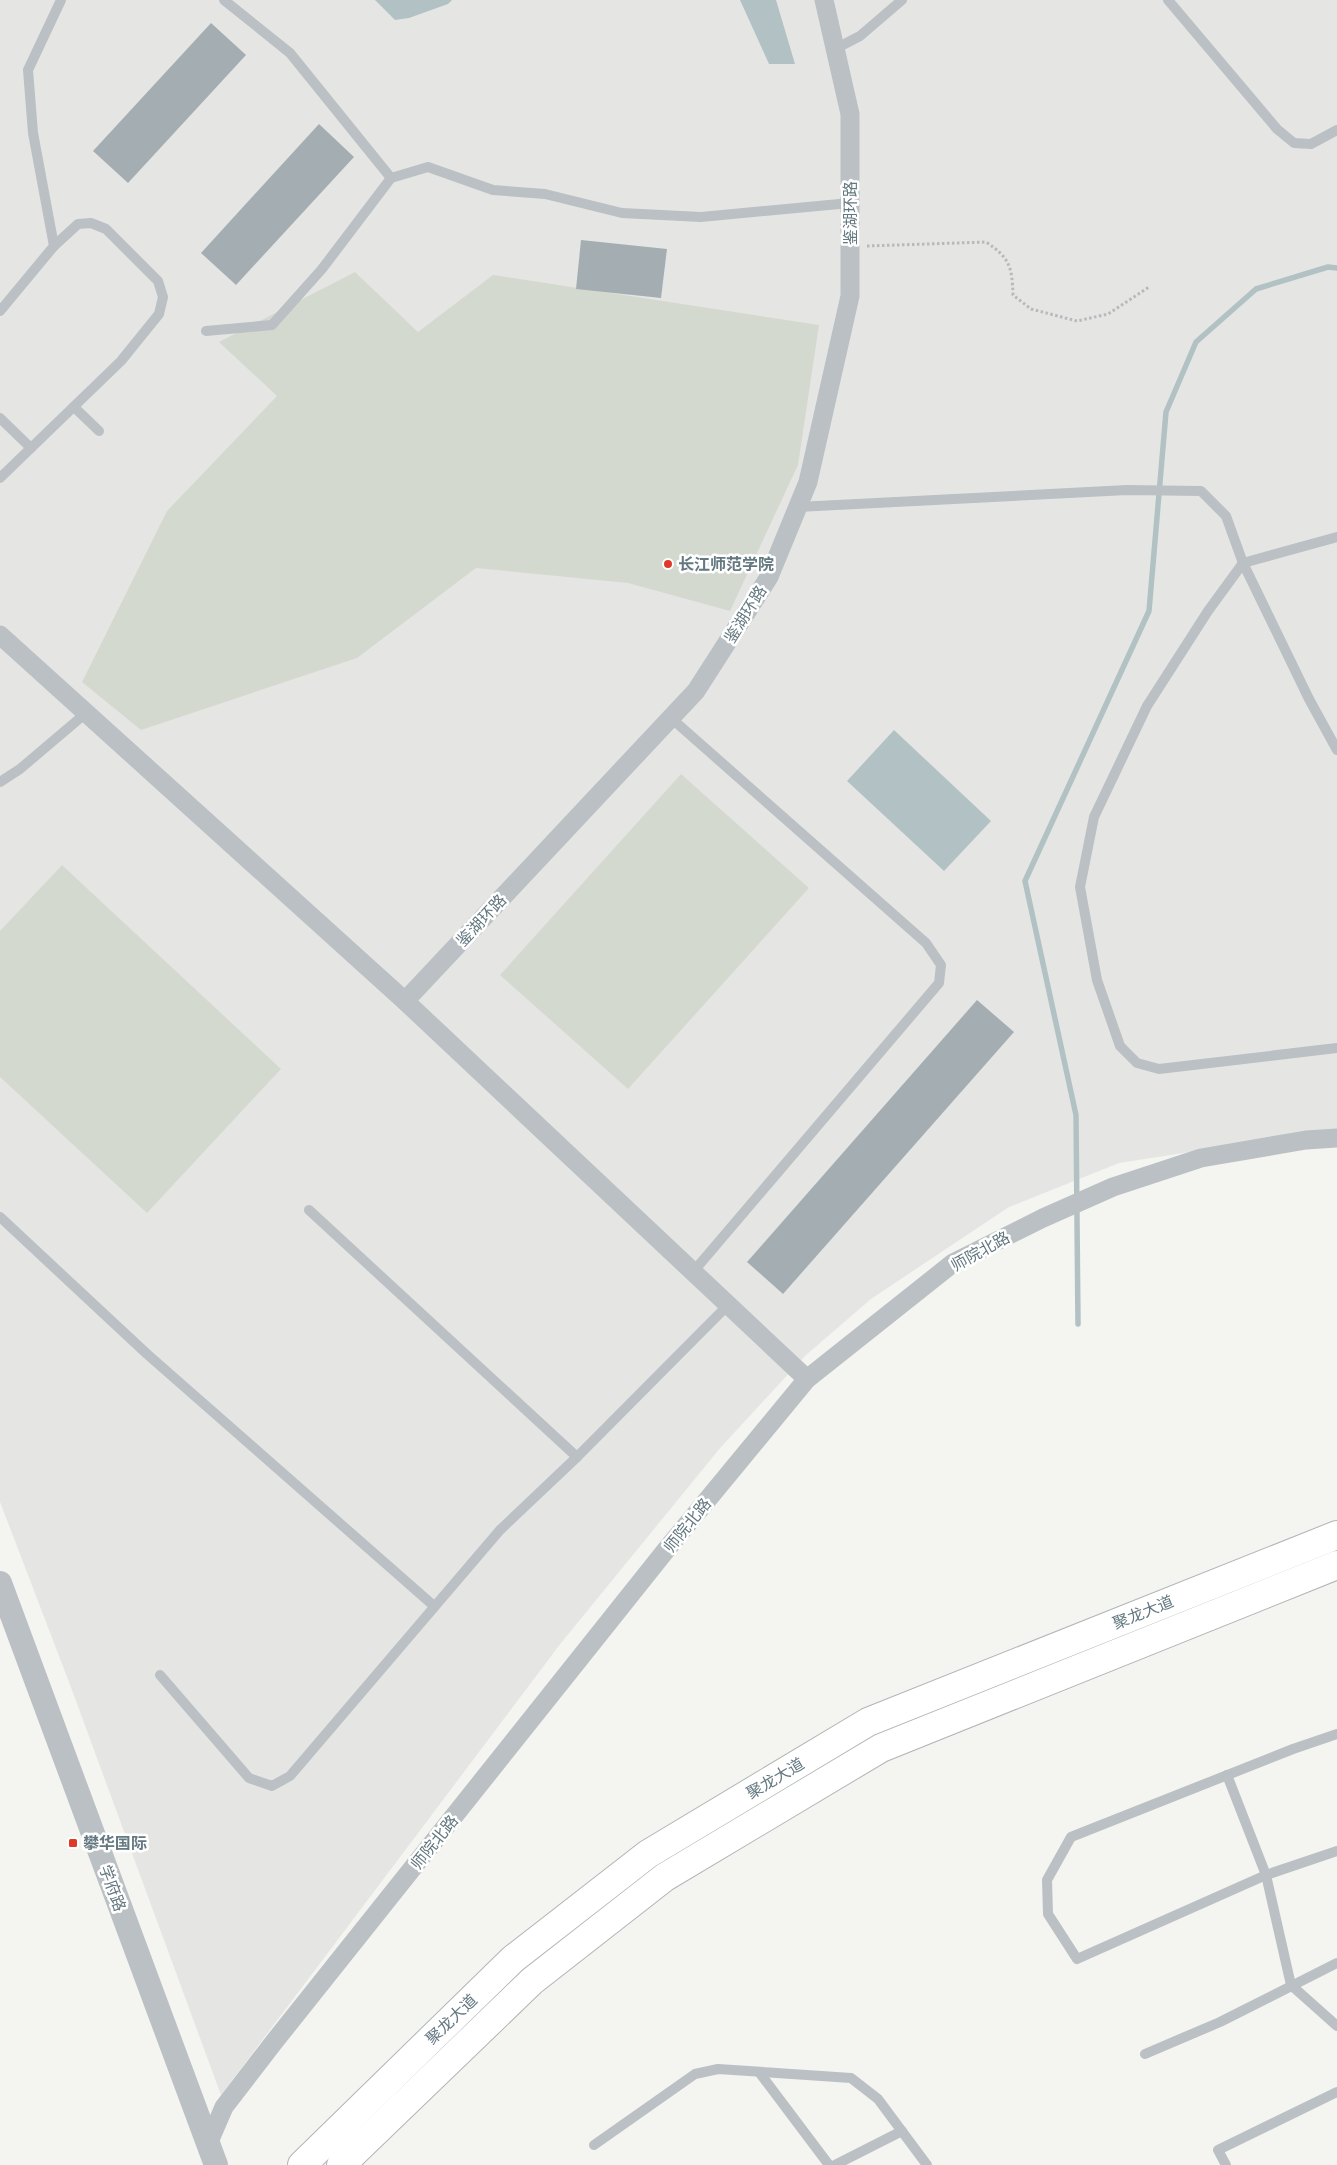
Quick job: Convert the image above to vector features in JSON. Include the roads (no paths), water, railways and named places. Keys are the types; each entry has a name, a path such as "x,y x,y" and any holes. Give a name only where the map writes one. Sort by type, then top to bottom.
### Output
{"highway":[{"name":"聚龙大道","path":"302,2165 513,1959 657,1848 868,1722 1337,1535"},
{"name":"聚龙大道","path":"342,2165 532,1981 665,1877 880,1748 1337,1565"}],"street":[{"name":"鉴湖环路","path":"405,1001 696,691 769,576 798,507 808,482 850,296 850,114 824,0"},
{"path":"0,635 405,1001 807,1379"},
{"name":"师院北路","path":"212,2155 224,2107 666,1550 807,1379 953,1263 1043,1218 1113,1187 1201,1158 1306,1140 1337,1138"},
{"name":"学府路","path":"0,1583 212,2155"}],"lane":[{"path":"54,246 33,133 28,70 61,0"},
{"path":"224,0 290,53 391,178"},
{"path":"835,49 860,36 902,0"},
{"path":"1168,0 1277,129 1294,143 1311,144 1337,130"},
{"path":"206,331 272,325 322,269 391,178 428,168 493,190 545,194 622,213 701,217 850,202"},
{"path":"0,311 54,246 78,224 91,222 106,229 158,281 163,297 159,314 121,361 0,478"},
{"path":"74,407 99,431"},
{"path":"0,418 31,448"},
{"path":"798,507 1128,490 1201,491 1226,516 1243,563 1309,699 1337,750"},
{"path":"1337,537 1243,563 1208,611 1147,706 1094,817 1080,888 1097,980 1120,1046 1137,1063 1159,1069 1337,1048"},
{"path":"0,782 20,769 86,712"},
{"path":"670,718 926,943 941,965 938,983 693,1272"},
{"path":"309,1210 577,1457"},
{"path":"0,1217 147,1354 434,1606"},
{"path":"160,1675 249,1778 272,1786 290,1776 500,1530 577,1457 728,1305"},
{"path":"1337,1734 1071,1837 1047,1880 1048,1914 1076,1959 1266,1874 1337,1851"},
{"path":"1227,1775 1266,1874 1290,1985 1337,2026"},
{"path":"1145,2054 1220,2022 1290,1985 1337,1963"},
{"path":"594,2145 695,2074 718,2069 851,2078 878,2099 927,2165"},
{"path":"760,2072 829,2165"},
{"path":"1226,2165 1218,2150 1337,2092"},
{"path":"835,2165 902,2131"}],"waterway":[{"path":"1078,1324 1076,1115 1025,881 1149,611 1166,412 1196,342 1256,289 1328,267 1337,268"}],"place":[{"name":"长江师范学院","path":"668,564"},
{"name":"攀华国际","path":"73,1843"}]}
